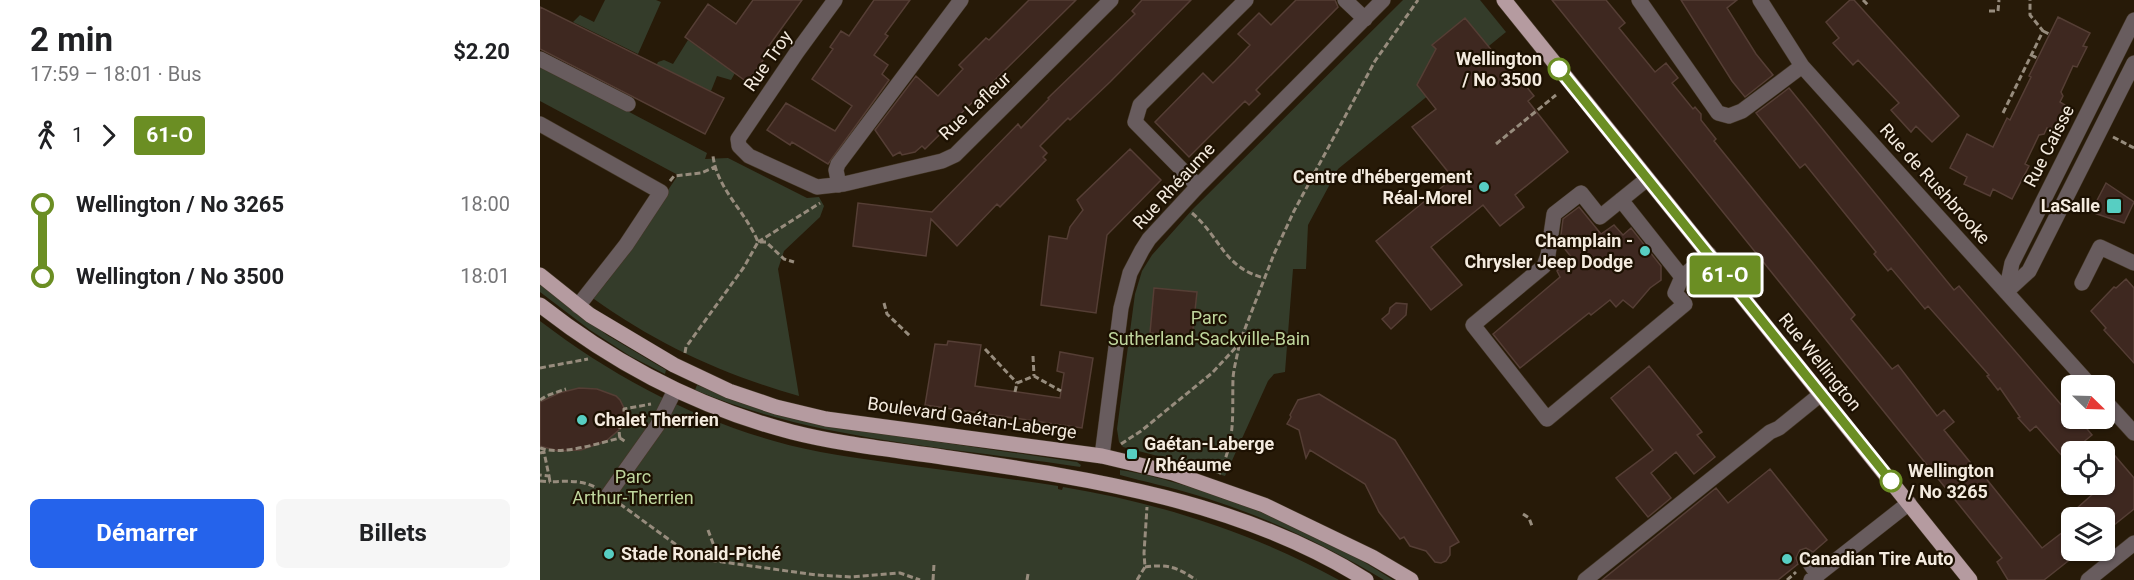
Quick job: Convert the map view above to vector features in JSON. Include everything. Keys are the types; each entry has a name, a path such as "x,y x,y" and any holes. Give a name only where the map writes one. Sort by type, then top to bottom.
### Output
{"main road":[{"name":"Rue Wellington","path":"1504,0 1970,580"},
{"name":"Boulevard Gaétan-Laberge","path":"540,275 578,306 674,365 729,391 826,419 1102,456 1173,473 1264,505 1372,557 1411,580"},
{"path":"540,305 601,349 636,370 726,412 793,432 852,444 1067,475 1150,493 1216,512 1275,534 1325,557 1366,580"}],"street":[{"name":"Rue Troy","path":"739,146 738,139 741,133 836,0"},
{"path":"839,185 836,170 838,164 961,0"},
{"name":"Rue Lafleur","path":"739,146 749,156 811,185 824,188 942,161 955,154 1111,0"},
{"path":"1198,186 1135,122 1140,105 1246,0"},
{"path":"1346,0 1365,19"},
{"name":"Rue Rhéaume","path":"1102,456 1120,308 1130,273 1149,239 1198,186 1383,0"},
{"path":"1639,0 1718,113 1730,116 1742,111 1802,66"},
{"name":"Rue de Rushbrooke","path":"1760,0 1802,66 2081,375"},
{"name":"Rue Caisse","path":"2006,292 2012,263 2134,20"},
{"path":"540,59 628,104"},
{"path":"2006,292 2029,271 2134,63"},
{"path":"540,124 661,192 626,245 578,306"},
{"path":"1647,179 1600,217 1581,193 1554,214 1548,255 1544,266 1473,325 1547,419 1685,304 1675,293 1682,277 1708,254"},
{"path":"1621,200 1682,277"},
{"path":"2082,283 2100,247 2134,263"},
{"path":"608,495 657,426 675,390"},
{"path":"1585,580 1821,394"},
{"path":"2115,412 2134,433"},
{"path":"1809,570 1908,503"},
{"path":"2088,580 2134,543"}],"path":[{"path":"1219,476 1228,457 1232,435 1234,373 1239,344 1264,279 1294,211 1375,62 1418,0"},
{"path":"1863,0 1868,5"},
{"path":"1989,11 1998,11 1999,0"},
{"path":"2030,0 2030,15 2043,31 2049,34"},
{"path":"2003,113 2043,31"},
{"path":"2031,55 2037,58"},
{"path":"1496,144 1556,95"},
{"path":"2114,137 2134,148"},
{"path":"713,156 715,167 758,242"},
{"path":"661,192 665,190 674,176 701,174 715,167"},
{"path":"684,356 687,347 744,267 758,242 826,199"},
{"path":"1189,211 1206,225 1236,265 1247,273 1264,279"},
{"path":"758,242 766,242 784,259 794,262"},
{"path":"884,303 887,314 910,336"},
{"path":"1118,445 1141,431 1212,373 1239,344"},
{"path":"985,349 1017,383"},
{"path":"1034,356 1034,376"},
{"path":"540,368 594,358"},
{"path":"1017,383 1034,376"},
{"path":"1034,376 1061,391"},
{"path":"1015,392 1017,383"},
{"path":"540,400 566,389"},
{"path":"620,438 618,430 624,418 624,409 657,401"},
{"path":"543,452 620,438 630,444"},
{"path":"540,448 550,482"},
{"path":"540,475 549,476"},
{"path":"540,481 584,483 600,489 682,549 700,559 816,575 852,577 900,573 920,580"},
{"path":"1137,580 1145,567 1148,502"},
{"path":"1523,514 1529,518 1532,526"},
{"path":"708,530 720,562"},
{"path":"933,580 934,564"},
{"path":"1145,567 1169,566 1179,569 1196,580"},
{"path":"1787,580 1809,570"},
{"path":"1027,580 1028,574"}],"green space":[{"path":"605,0 656,0 661,2 638,54 573,22 580,15 594,22"},
{"name":"Parc Sutherland-Sackville-Bain","path":"1403,0 1480,0 1506,32 1338,169 1308,225 1306,269 1293,269 1285,372 1274,374 1268,381 1225,476 1123,447 1119,442 1117,429 1135,294 1142,271 1152,255 1193,209"},
{"path":"688,40 735,73 731,80 717,76 711,91 656,66 658,62 664,60 673,64"},
{"path":"540,65 707,153 705,159 728,158 807,198 819,197 824,206 820,217 784,251 778,269 799,396 744,378 692,356 642,330 592,297 607,282 678,175 540,101"},
{"path":"540,284 607,335 666,370 665,374 630,356 590,330 540,292"},
{"name":"Parc Arthur-Therrien","path":"540,321 594,359 651,392 742,431 820,452 1058,486 1058,489 1062,490 1063,487 1135,502 1239,534 1339,580 540,580"},
{"path":"697,385 740,401 885,434 1077,462 1081,465 1080,467 836,432 741,407 695,390"},
{"path":"1120,470 1187,486 1241,504 1319,538 1393,580 1384,580 1339,554 1269,521 1177,489 1120,475"}],"building":[{"path":"753,0 802,0 768,47 771,49 747,82 685,37 708,4 736,24"},
{"path":"874,0 910,0 885,34 888,36 874,55 888,65 882,74 889,80 828,164 792,142 790,145 767,130 786,103 835,131 852,106 812,79 833,49 830,47 841,31 849,36"},
{"path":"1029,0 1076,0 925,149 922,146 915,152 902,155 900,152 893,156 875,130 916,76 938,96 963,69 959,65 986,38 989,40"},
{"path":"1142,0 1191,0 1110,82 1040,146 1047,153 1043,157 1046,160 1000,207 997,204 957,246 931,219 926,256 853,246 858,203 932,212 1018,124 1021,128 1048,98 1135,14 1132,11"},
{"path":"1296,0 1335,0 1338,7 1256,90 1260,94 1249,105 1245,101 1189,157 1155,122 1203,73 1213,83 1235,61 1250,45 1238,34 1259,13 1271,25"},
{"path":"1552,0 1606,0 1625,23 1619,28 1655,72 1666,63 1678,78 1672,83 1693,109 1695,107 1701,114 1701,120 1716,139 1714,141 1855,315 1851,319 1892,369 1898,365 1937,416 1944,410 1954,422 1944,430 2042,548 2061,533 2061,561 2068,561 2044,580 2008,580 1997,562 2002,558"},
{"path":"1681,0 1737,0 1727,8 1756,54 1773,75 1745,97 1732,81"},
{"path":"1850,0 1854,0 1959,116 1932,142 1916,126 1911,132 1891,110 1899,103 1858,60 1853,65 1833,43 1839,38 1826,22"},
{"path":"540,7 724,98 705,134 540,49"},
{"path":"2058,17 2090,33 2083,46 2087,47 2077,67 2073,66 2061,92 2063,96 2060,102 2065,105 2053,131 2047,128 2044,134 2039,135 2025,164 2029,166 2012,199 1993,189 1990,196 1964,184 1967,177 1950,168 1967,134 1993,147 2007,118 2010,120"},
{"name":"Centre d'hébergement Réal-Morel","path":"1465,18 1498,58 1501,55 1534,96 1528,101 1568,152 1515,195 1524,207 1500,226 1483,205 1431,247 1462,285 1431,310 1376,241 1453,178 1412,127 1436,109 1417,85 1436,49 1432,45"},
{"path":"1789,88 1954,290 1959,286 2061,405 2061,429 2087,429 2092,435 2085,441 2061,441 2061,455 2036,426 2030,431 2018,418 2020,417 2000,388 1998,390 1987,376 1989,375 1928,306 1925,309 1891,268 1888,271 1874,254 1876,252 1805,164 1800,168 1756,113"},
{"path":"1130,149 1161,180 1107,235 1096,313 1041,305 1049,236 1067,239 1070,227 1083,210 1077,200"},
{"path":"2106,183 2134,202 2124,223 2091,212"},
{"path":"1579,207 1601,234 1614,225 1623,235 1631,228 1661,266 1661,280 1650,288 1633,308 1623,300 1616,307 1610,300 1591,315 1589,313 1520,368 1493,334 1560,277 1557,271 1572,258 1560,243 1563,219"},
{"path":"2126,279 2134,288 2134,363 2104,330 2106,328 2091,311 2114,287 2116,288"},
{"path":"1154,288 1197,292 1192,338 1150,333"},
{"path":"1396,303 1407,304 1406,315 1391,329 1382,319"},
{"path":"948,341 981,345 975,386 1060,398 1064,373 1057,371 1060,352 1093,358 1082,428 925,405 935,344 947,345"},
{"path":"1649,366 1702,432 1697,435 1715,457 1694,474 1676,452 1651,473 1671,498 1648,517 1616,478 1653,450 1611,398"},
{"name":"Chalet Therrien","path":"579,388 597,389 616,396 625,410 621,428 606,441 581,450 558,451 540,446 540,402 559,393"},
{"path":"1319,394 1395,440 1459,542 1450,547 1450,555 1446,561 1435,562 1426,551 1410,546 1404,537 1400,539 1379,512 1365,484 1310,450 1306,458 1299,430 1287,424 1298,400"},
{"path":"2115,456 2134,478 2134,509 2115,524 2115,507 2078,507 2092,495 2115,495"},
{"path":"1770,469 1827,540 1813,552 1806,548 1800,550 1796,558 1798,564 1778,580 1602,580 1716,488 1728,503"}],"bus line":[{"name":"61-O","path":"1559,69 1891,481"}],"place":[{"name":"Wellington / No 3500","path":"1559,69"},
{"name":"Centre d'hébergement Réal-Morel","path":"1484,187"},
{"name":"LaSalle","path":"2114,206"},
{"name":"Champlain - Chrysler Jeep Dodge","path":"1645,251"},
{"name":"Chalet Therrien","path":"582,420"},
{"name":"Gaétan-Laberge / Rhéaume","path":"1132,454"},
{"name":"Wellington / No 3265","path":"1891,481"},
{"name":"Stade Ronald-Piché","path":"609,554"},
{"name":"Canadian Tire Auto","path":"1787,559"}]}
